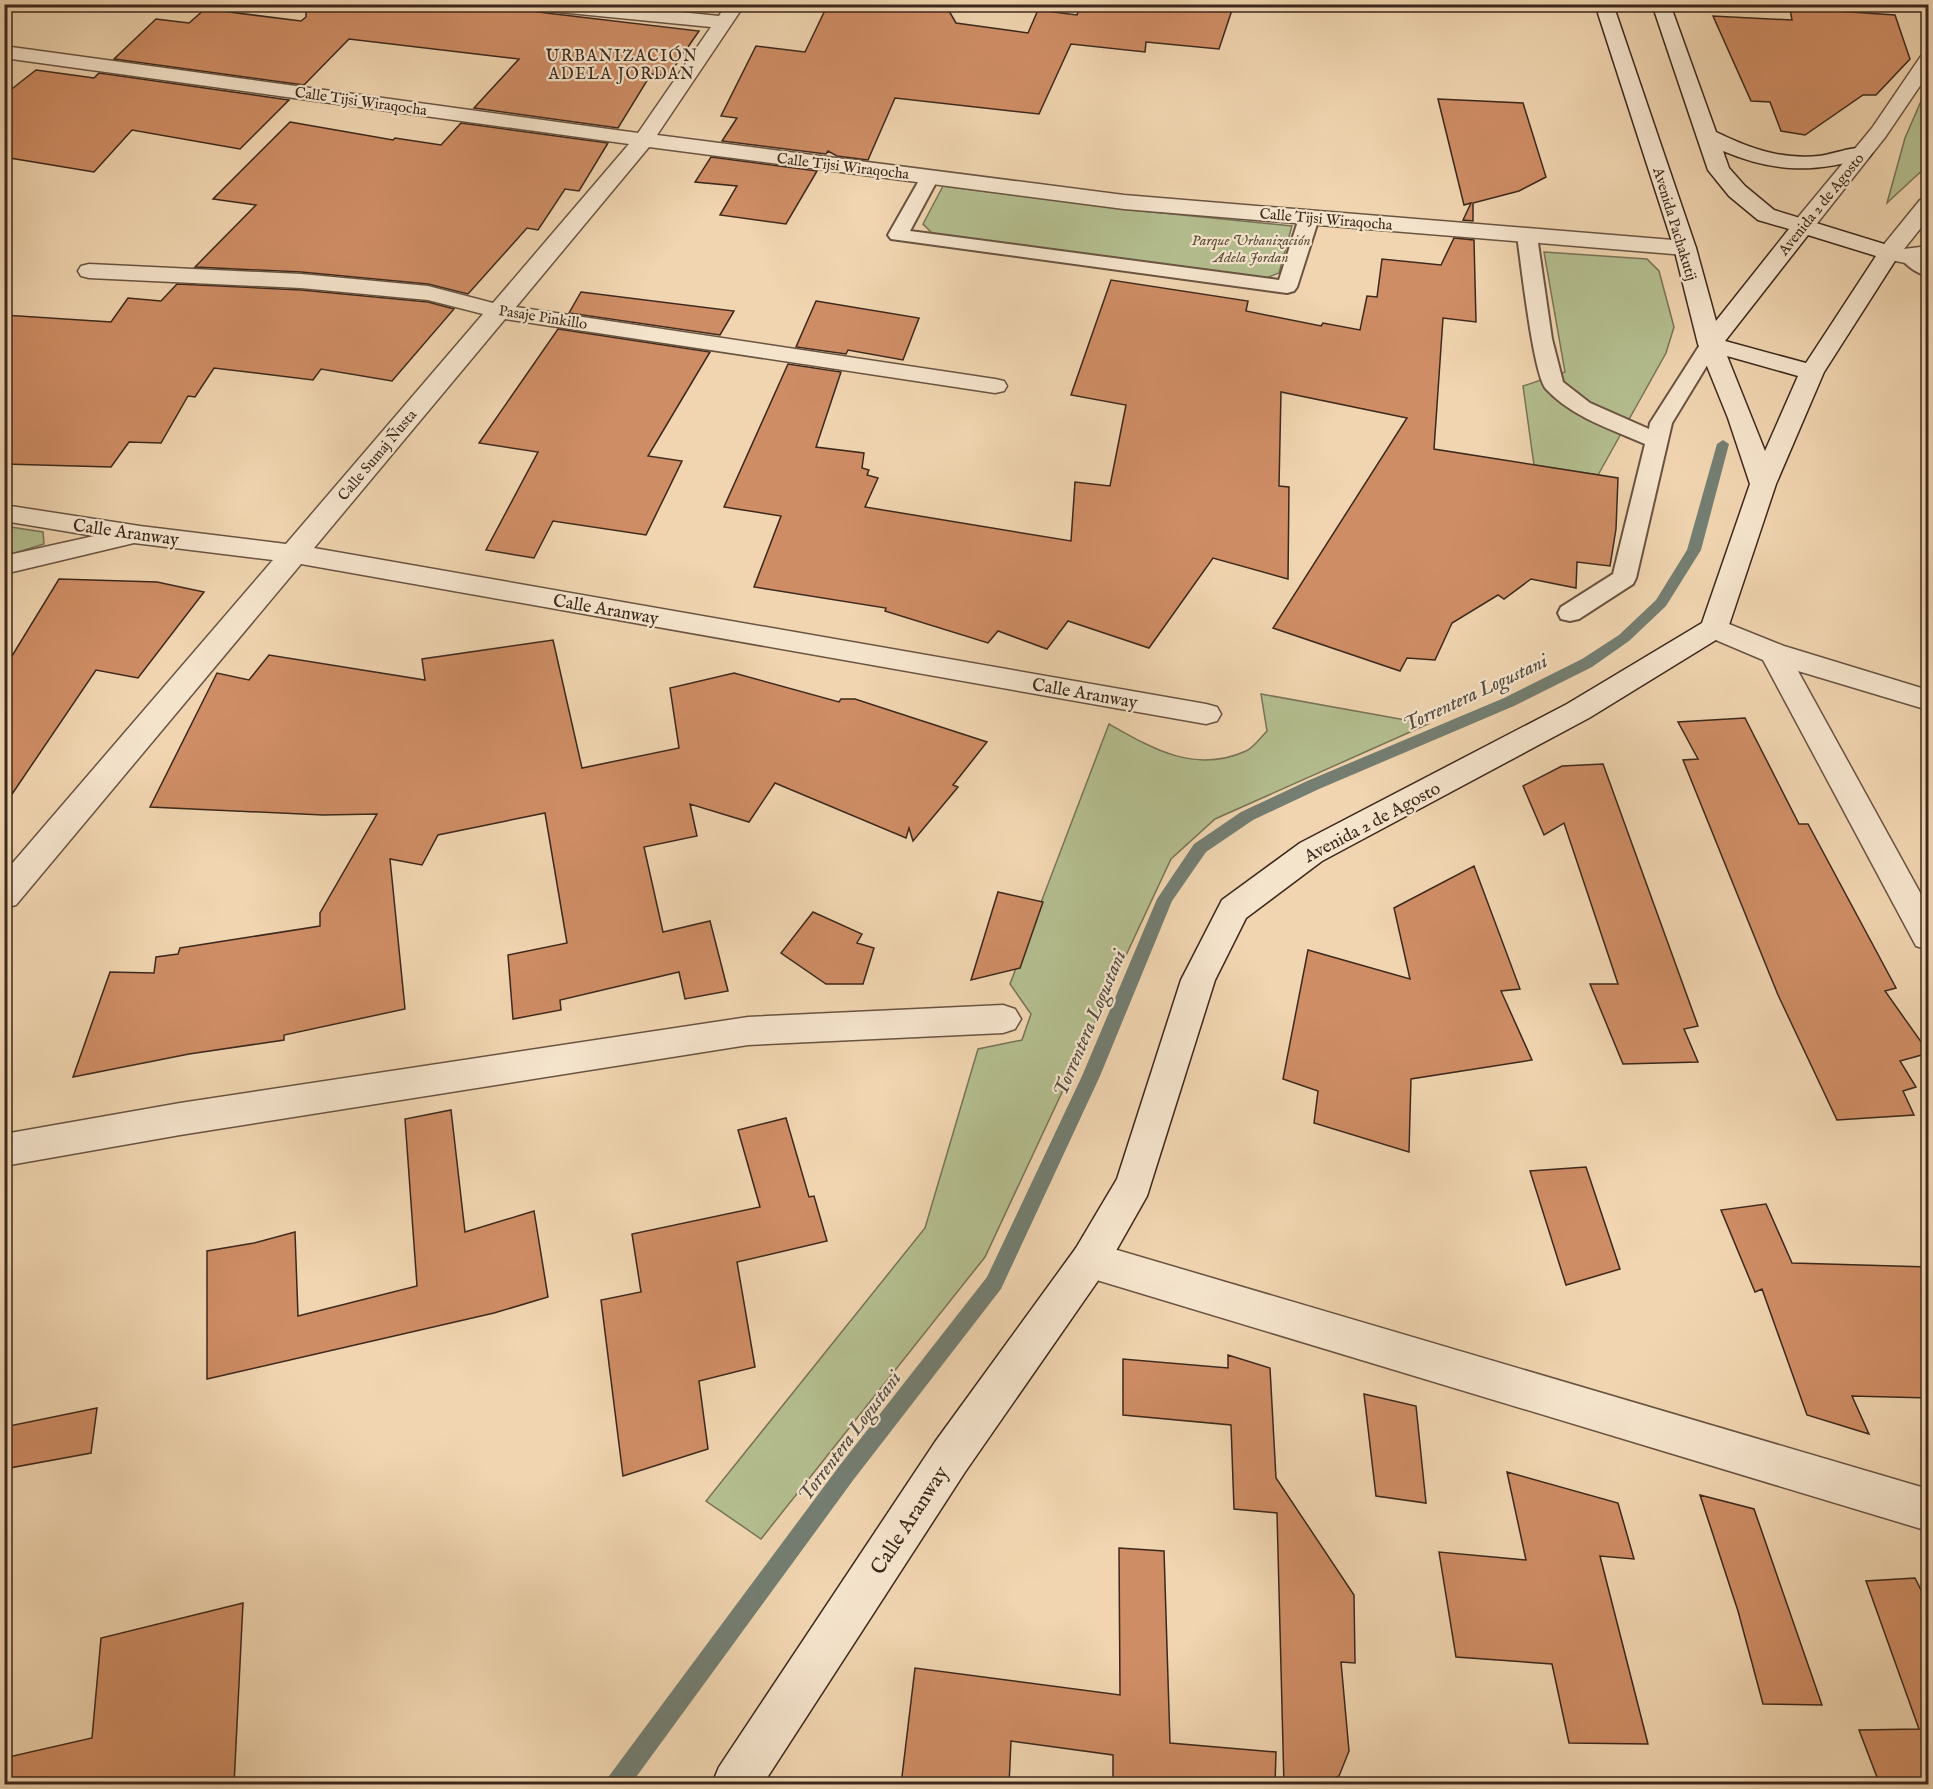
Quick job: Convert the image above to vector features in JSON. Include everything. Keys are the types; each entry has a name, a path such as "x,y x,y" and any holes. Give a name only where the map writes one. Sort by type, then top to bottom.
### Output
{"street":[{"path":"538,4 723,22"},
{"name":"Calle Sumaj Ñusta","path":"4,896 644,140 736,4"},
{"name":"Avenida Pachakutij","path":"1604,4 1685,248 1710,344"},
{"path":"1661,4 1719,170 1737,192 1766,215 1914,258"},
{"name":"Calle Tijsi Wiraqocha","path":"4,52 644,140 1124,202 1685,248"},
{"name":"Avenida 2 de Agosto","path":"1710,344 1862,153 1929,60"},
{"path":"1708,136 1755,158 1783,164 1808,165 1835,162 1862,153"},
{"path":"1929,205 1914,258 1812,372 1763,484 1714,628 1774,653 1929,700"},
{"name":"Pasaje Pinkillo","path":"88,271 301,281 428,293 498,311 995,386"},
{"path":"1710,344 1812,372"},
{"path":"1710,344 1741,418 1763,484"},
{"name":"Calle Aranway","path":"4,513 140,535 295,554 1206,714"},
{"path":"4,565 140,535"},
{"name":"Avenida 2 de Agosto","path":"1090,1260 1134,1184 1198,980 1234,909 1311,852 1578,711 1714,628"},
{"path":"1774,653 1929,937"},
{"path":"4,1150 180,1119 748,1031 1003,1019"},
{"path":"1090,1260 1929,1510"},
{"name":"Calle Aranway","path":"736,1785 950,1457 1090,1260"}],"lane":[{"path":"930,177 898,235 1287,287 1309,218"},
{"path":"1527,236 1542,339 1553,384 1582,408 1657,441"},
{"name":"Avenida 2 de Agosto","path":"1570,614 1624,578 1661,423 1710,344"}],"green space":[{"path":"1928,85 1928,165 1887,203 1905,138"},
{"name":"Parque Urbanización Adela Jordan","path":"943,186 1132,210 1292,226 1279,273 1266,278 933,234 923,224"},
{"path":"1544,252 1647,259 1659,271 1674,327 1666,353 1598,475 1534,465 1523,386 1565,372"},
{"path":"4,526 43,532 44,544 5,556"},
{"path":"1261,694 1428,724 1215,819 1171,859 985,1257 761,1539 706,1501 925,1228 978,1049 1022,1040 1031,1014 1010,984 1109,724 1158,750 1175,756 1209,760 1227,757 1246,751 1267,731"}],"building":[{"path":"306,4 527,4 530,10 538,12 699,31 668,76 651,74 618,128 474,108 519,59 349,39 304,85 114,59 156,19 189,23 205,9 301,21 306,17"},
{"path":"828,4 945,4 956,23 1028,33 1038,10 1077,15 1081,4 1234,4 1219,49 1146,42 1145,52 1071,44 1039,114 895,98 868,160 837,156 828,151 826,154 722,141 737,118 721,116 756,46 805,52"},
{"path":"1789,4 1834,4 1836,11 1895,15 1910,59 1876,95 1863,95 1805,135 1781,131 1770,102 1751,101 1713,16 1792,20"},
{"path":"36,70 94,78 99,73 289,100 240,149 132,130 94,172 4,157 4,95"},
{"path":"1438,99 1523,103 1546,177 1519,191 1473,203 1473,221 1463,220 1471,203 1464,205"},
{"path":"290,122 393,140 395,138 441,145 461,123 608,143 579,191 565,189 538,230 527,228 468,294 428,284 301,272 195,267 256,205 213,199"},
{"path":"711,157 817,171 786,224 720,215 737,186 695,182"},
{"path":"1454,238 1474,240 1476,322 1443,318 1434,449 1618,478 1616,529 1610,566 1577,562 1576,588 1531,579 1504,599 1498,595 1452,623 1435,660 1407,658 1400,671 1273,628 1407,418 1281,392 1279,486 1289,487 1288,579 1213,558 1149,648 1068,621 1047,649 998,631 988,643 885,611 886,608 754,587 781,516 724,507 788,364 841,372 816,447 864,453 862,468 869,470 867,475 878,478 865,507 1071,541 1075,482 1110,486 1126,405 1071,395 1111,280 1248,301 1246,311 1321,326 1323,323 1360,330 1367,296 1377,297 1382,259 1441,265"},
{"path":"177,284 301,290 428,302 454,309 392,381 321,369 313,380 214,368 195,397 188,396 161,443 129,442 111,467 4,464 4,315 111,322 128,298 161,301"},
{"path":"581,292 734,311 720,335 569,313"},
{"path":"816,301 919,318 903,360 848,350 846,354 796,347"},
{"path":"558,329 710,352 648,456 682,461 646,535 553,521 534,558 486,550 538,452 479,443"},
{"path":"59,579 157,582 204,592 138,678 96,670 4,806 4,669"},
{"path":"553,640 582,768 679,748 670,688 734,673 839,702 841,699 855,699 987,742 953,785 958,787 913,841 909,828 906,838 775,783 749,822 690,804 697,836 644,847 663,932 710,921 728,991 685,999 679,972 560,1000 561,1010 513,1019 508,955 567,943 545,813 438,835 422,865 390,859 405,1009 284,1035 284,1040 189,1054 73,1077 110,972 154,973 156,957 178,954 180,948 320,926 320,913 377,814 323,815 150,807 217,673 249,680 269,655 425,680 422,659"},
{"path":"1745,718 1799,824 1808,824 1896,988 1885,991 1929,1053 1900,1061 1916,1087 1903,1091 1914,1115 1837,1120 1778,995 1683,760 1698,759 1678,722"},
{"path":"1603,764 1698,1026 1684,1029 1698,1062 1623,1064 1590,984 1618,984 1564,823 1544,835 1523,786 1562,766"},
{"path":"1474,866 1520,989 1501,991 1532,1060 1411,1079 1409,1152 1314,1123 1318,1091 1283,1079 1308,950 1410,979 1394,908"},
{"path":"998,892 1043,902 1020,968 971,980"},
{"path":"813,912 862,934 857,943 874,948 863,984 826,984 781,953"},
{"path":"451,1110 465,1232 534,1211 548,1297 494,1313 207,1379 207,1251 254,1243 295,1232 298,1316 417,1286 405,1119"},
{"path":"786,1118 809,1197 814,1196 827,1241 737,1262 755,1367 699,1381 708,1449 623,1476 601,1300 641,1292 632,1234 760,1207 738,1130"},
{"path":"1586,1167 1620,1269 1566,1285 1530,1171"},
{"path":"1766,1204 1792,1263 1929,1267 1929,1398 1852,1396 1869,1434 1807,1415 1762,1289 1755,1292 1721,1210"},
{"path":"1228,1355 1270,1368 1276,1478 1354,1595 1355,1663 1341,1662 1349,1751 1339,1776 1316,1785 1284,1785 1277,1513 1234,1509 1231,1425 1123,1415 1123,1359 1228,1368"},
{"path":"1364,1394 1416,1406 1426,1503 1376,1496"},
{"path":"97,1408 91,1453 4,1469 4,1427"},
{"path":"1507,1472 1618,1503 1634,1559 1600,1556 1648,1744 1569,1743 1552,1664 1456,1657 1439,1552 1526,1560"},
{"path":"1700,1495 1754,1509 1822,1705 1763,1704 1738,1611"},
{"path":"1119,1548 1164,1551 1170,1743 1276,1752 1275,1785 1113,1785 1113,1755 1011,1741 1009,1785 901,1785 915,1668 1120,1695"},
{"path":"1915,1578 1929,1606 1929,1785 1880,1785 1859,1730 1919,1729 1866,1581"},
{"path":"243,1603 234,1785 4,1785 4,1758 92,1738 101,1638"}],"waterway":[{"name":"Torrentera Logustani","path":"617,1784 847,1472 994,1283 1091,1076 1165,899 1200,848 1247,816 1313,785 1509,702 1587,663 1624,638 1661,603 1694,550 1723,444"}],"district":[{"name":"URBANIZACIÓN ADELA JORDAN","path":"622,64"}]}
